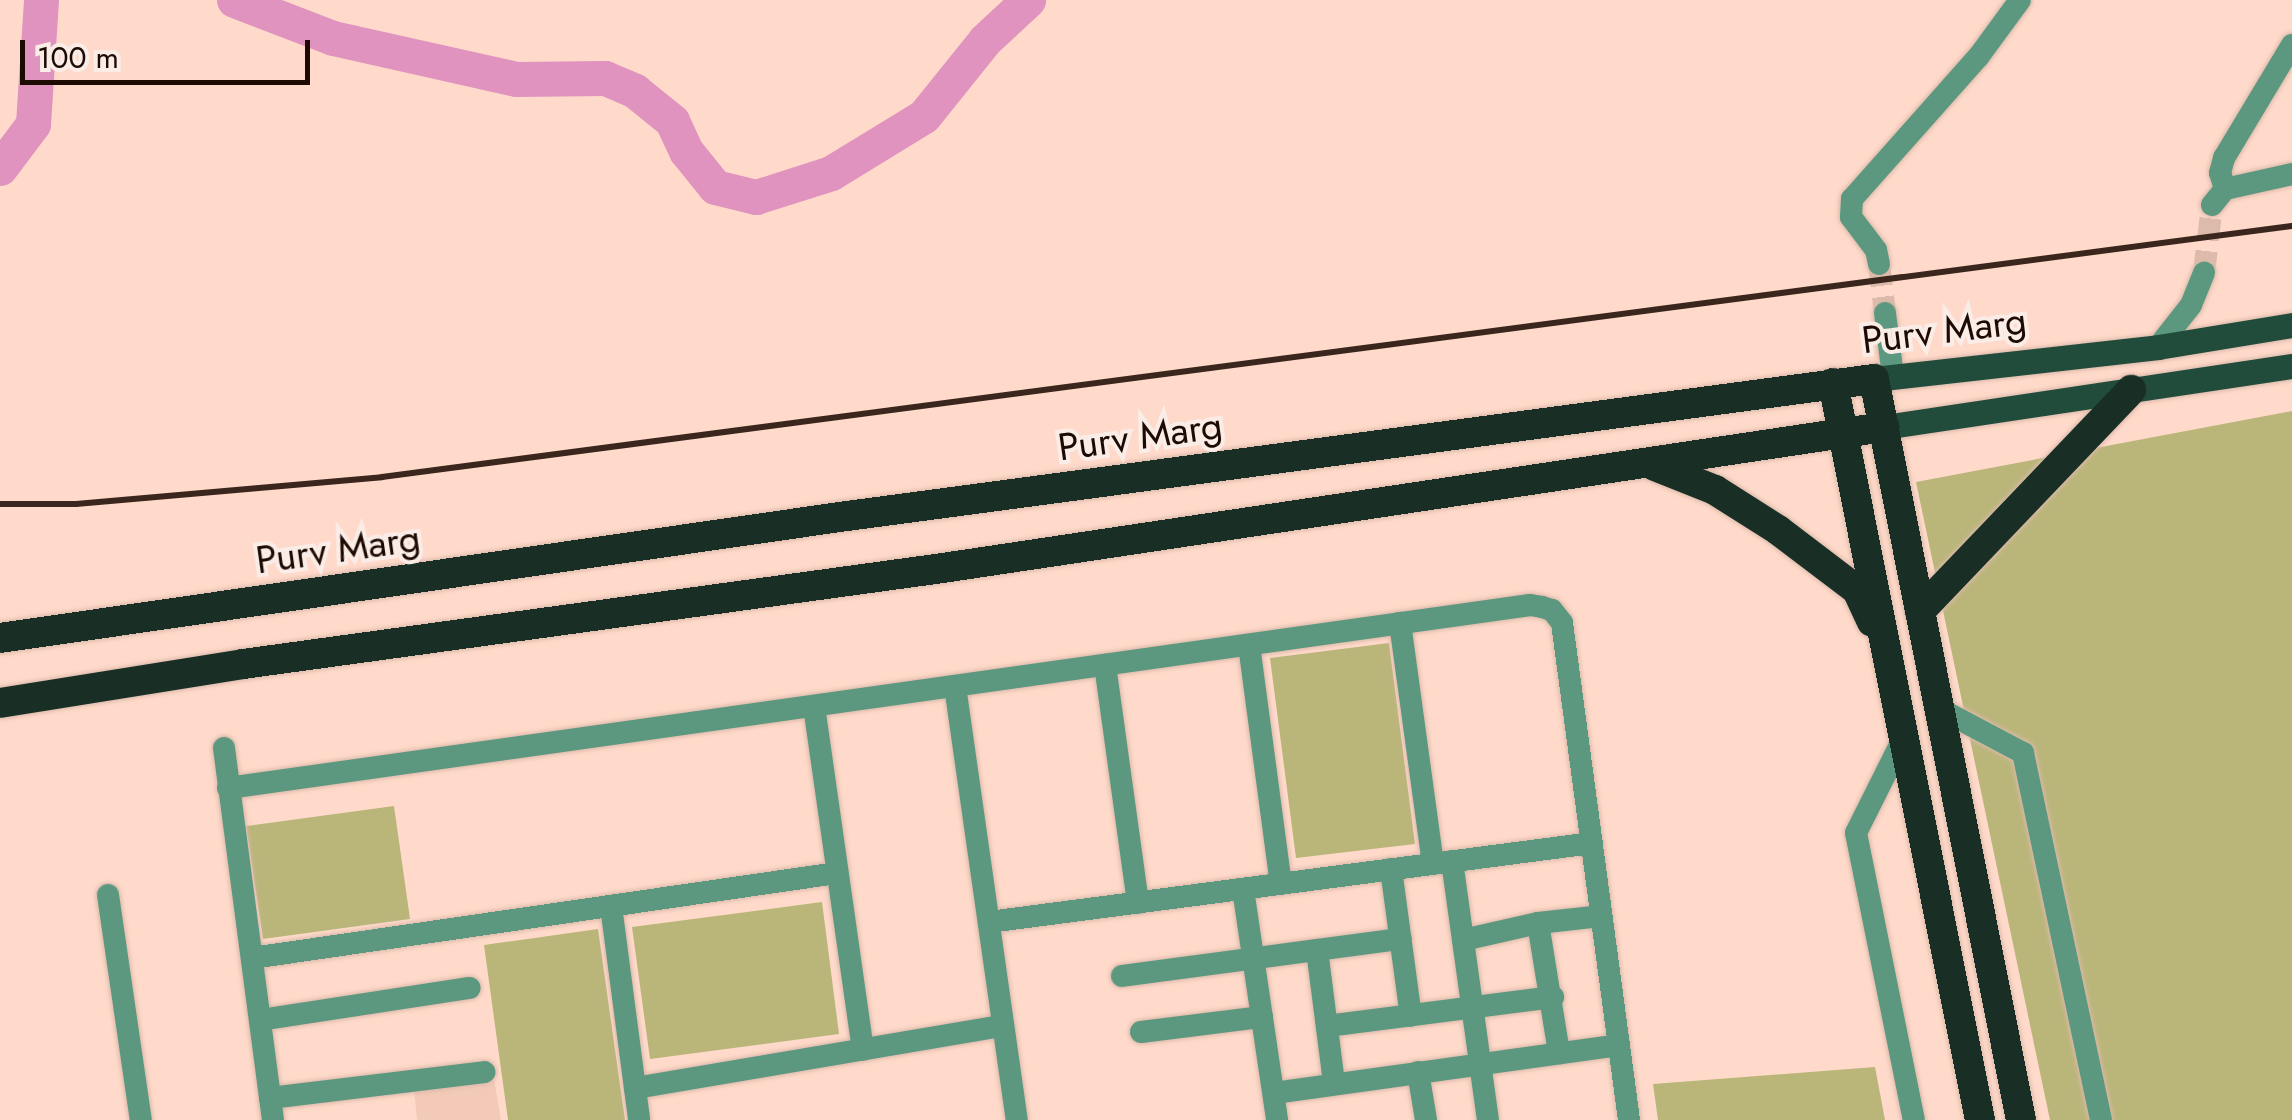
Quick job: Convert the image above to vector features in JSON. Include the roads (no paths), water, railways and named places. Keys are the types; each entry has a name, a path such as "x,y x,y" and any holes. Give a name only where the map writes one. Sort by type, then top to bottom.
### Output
{"highway":[{"name":"Purv Marg","path":"0,638 827,519 1883,377"},
{"path":"1883,377 1884,427 2021,1120"},
{"path":"1833,383 1980,1120"},
{"path":"1920,611 2131,390"},
{"path":"0,704 243,664 1652,464 1884,427"},
{"path":"1652,464 1715,490 1831,568 1857,590 1888,657"}],"main road":[{"name":"Purv Marg","path":"1883,377 2158,347 2292,325"},
{"path":"1884,427 2292,366"}],"street":[{"path":"1879,264 1876,250 1851,217 1852,199 1979,56 2020,0"},
{"path":"2292,45 2224,158 2218,196 2292,174"},
{"path":"2158,347 2191,305 2204,274"},
{"path":"1883,377 1885,313"},
{"path":"228,788 1530,605 1558,616 1629,1120"},
{"path":"1400,624 1443,862 1463,940 1488,1120"},
{"path":"1249,645 1282,884"},
{"path":"1105,665 1138,902"},
{"path":"956,686 1018,1120"},
{"path":"814,706 863,1050"},
{"path":"1940,708 2023,752 2101,1120"},
{"path":"1904,736 1856,833 1914,1120"},
{"path":"224,748 271,1109 484,1072"},
{"path":"989,922 1592,842"},
{"path":"1391,869 1411,1016"},
{"path":"252,958 837,873"},
{"path":"1243,889 1277,1120"},
{"path":"108,895 141,1120"},
{"path":"611,906 639,1120"},
{"path":"1463,940 1538,923 1601,916"},
{"path":"1538,923 1553,996 1559,1053"},
{"path":"1122,976 1401,939"},
{"path":"1318,950 1334,1083"},
{"path":"260,1020 470,988"},
{"path":"1327,1026 1553,996"},
{"path":"1141,1032 1262,1017"},
{"path":"635,1088 1004,1026"},
{"path":"1274,1093 1618,1046"},
{"path":"1418,1072 1426,1120"}],"waterway":[{"path":"0,168 33,124 41,0"},
{"path":"234,0 333,38 516,79 605,78 635,91 672,121 686,151 715,187 756,197 831,173 924,116 985,40 1028,0"}],"tunnel":[{"path":"2204,273 2212,205"},
{"path":"1879,264 1885,313"}],"railway":[{"path":"0,504 76,504 382,477 2292,226"}]}
